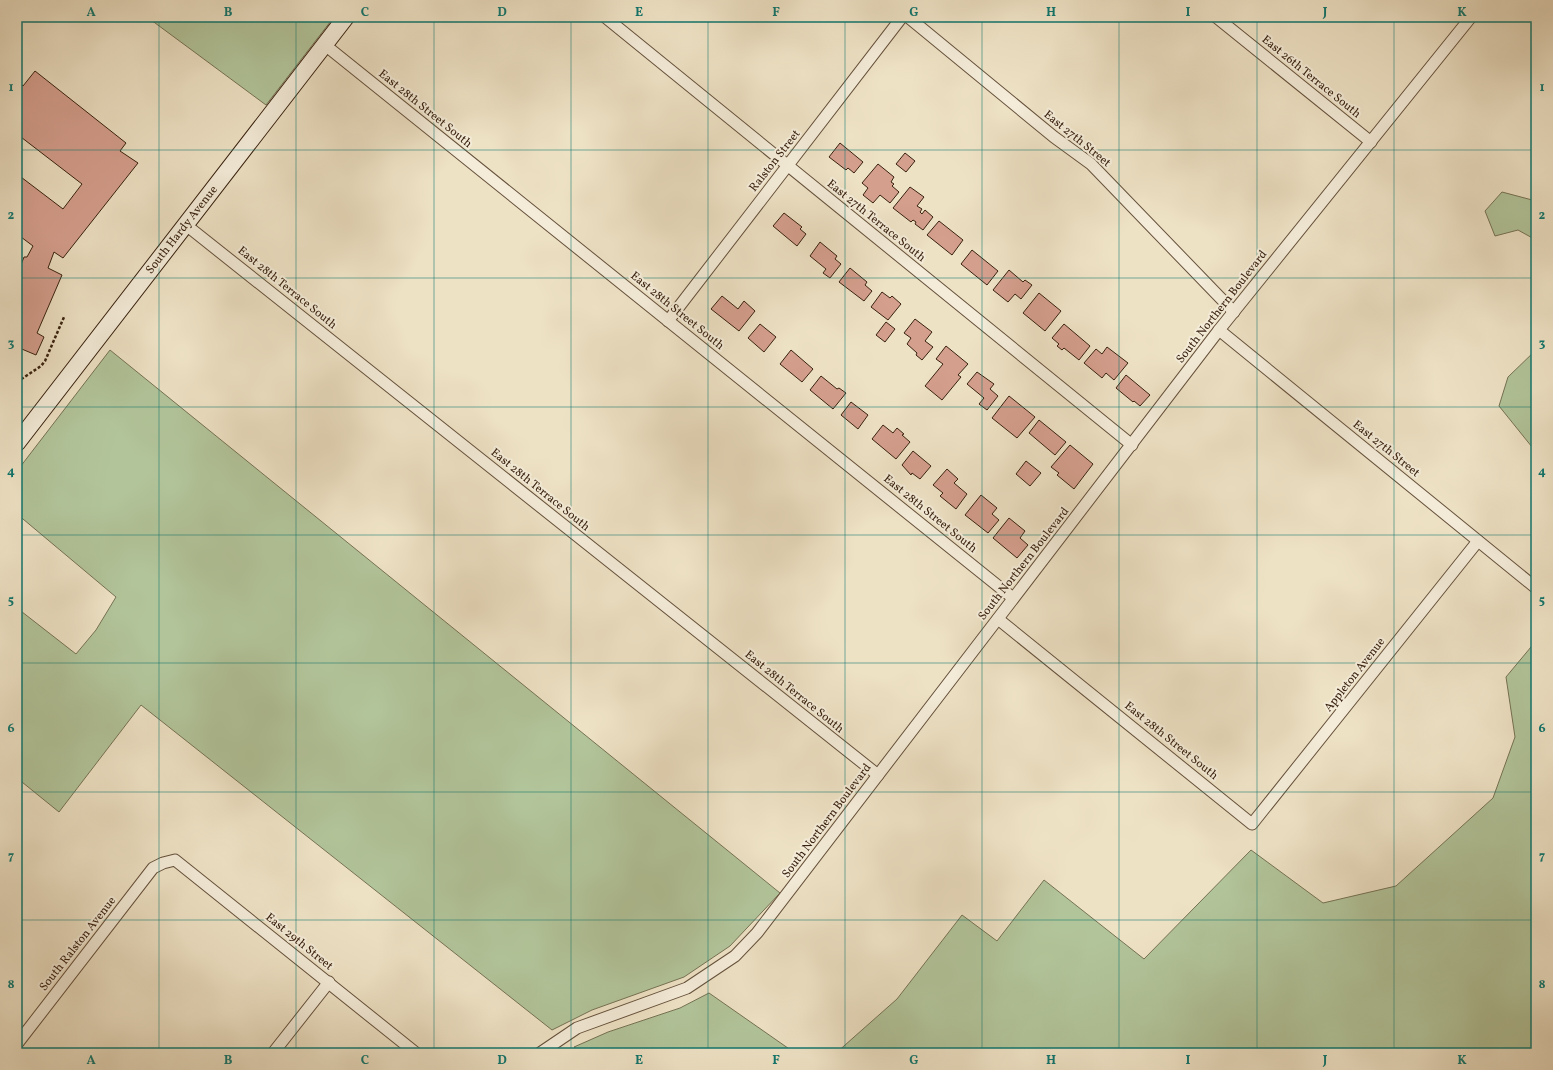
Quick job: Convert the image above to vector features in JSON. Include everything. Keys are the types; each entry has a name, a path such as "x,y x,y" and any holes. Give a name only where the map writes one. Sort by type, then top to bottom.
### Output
{"street":[{"name":"South Hardy Avenue","path":"17,443 346,17"},
{"name":"East 27th Terrace South","path":"605,17 1132,445"},
{"name":"Ralston Street","path":"668,321 902,17"},
{"name":"East 27th Street","path":"908,17 1054,137 1091,164 1234,312"},
{"name":"East 26th Terrace South","path":"1216,17 1370,142"},
{"name":"South Northern Boulevard","path":"540,1053 577,1028 687,988 735,956 757,933 1219,330 1471,17"},
{"name":"East 28th Street South","path":"325,45 1013,598"},
{"name":"East 28th Terrace South","path":"186,225 878,775"},
{"name":"East 27th Street","path":"1219,330 1536,588"},
{"name":"Appleton Avenue","path":"1252,824 1478,541"},
{"name":"East 28th Street South","path":"998,619 1252,824"},
{"name":"East 29th Street","path":"163,862 175,860 416,1053"},
{"name":"South Ralston Avenue","path":"17,1044 153,868 163,862"},
{"path":"273,1053 328,982"}],"path":[{"path":"17,382 41,366 45,361 64,317"},
{"path":"17,378 22,379"}],"green space":[{"path":"147,17 334,17 266,105"},
{"path":"1502,192 1536,201 1536,240 1518,230 1495,236 1485,211"},
{"path":"110,350 780,893 730,946 684,977 592,1010 552,1030 141,705 59,812 17,778 17,608 76,654 96,630 116,597 17,514 17,471"},
{"path":"1536,350 1536,452 1499,406 1508,377"},
{"path":"1536,641 1536,1053 836,1053 897,999 962,915 997,941 1044,880 1144,959 1251,850 1323,903 1396,886 1493,798 1515,737 1506,677"},
{"path":"709,993 795,1053 582,1053 574,1047 608,1032 680,1008"}],"building":[{"path":"35,71 126,143 120,151 138,163 63,258 54,252 48,268 62,275 37,333 44,337 36,355 17,347 17,275 24,257 27,257 33,246 17,234 17,174 63,209 82,184 17,134 17,81 23,86"},
{"path":"840,143 863,162 854,173 848,168 846,170 829,157"},
{"path":"905,153 915,161 906,172 896,164"},
{"path":"878,164 894,177 891,182 894,184 892,186 899,192 890,203 880,195 873,203 863,195 868,188 862,183"},
{"path":"910,187 924,197 917,206 922,209 920,212 922,214 925,210 933,217 923,230 915,224 916,222 913,220 911,222 893,208"},
{"path":"784,213 802,227 800,229 806,234 797,246 773,226"},
{"path":"939,221 963,240 952,255 927,235"},
{"path":"820,242 837,256 835,259 841,264 830,278 823,273 826,269 810,256"},
{"path":"972,250 998,271 987,285 961,264"},
{"path":"850,268 867,282 865,285 872,291 864,301 839,282"},
{"path":"1009,270 1023,282 1025,280 1032,285 1021,299 1015,294 1008,302 993,290"},
{"path":"882,292 890,298 892,296 901,304 888,320 871,307"},
{"path":"1039,293 1061,311 1045,331 1023,313"},
{"path":"722,296 738,309 744,301 755,311 739,331 711,309"},
{"path":"915,319 932,332 925,341 933,347 922,360 907,344 911,338 904,333"},
{"path":"886,322 895,329 885,342 876,335"},
{"path":"760,324 776,337 764,352 748,338"},
{"path":"1064,324 1090,346 1079,360 1064,348 1062,350 1057,346 1059,344 1052,338"},
{"path":"946,346 968,364 958,375 961,377 942,400 925,386 943,364 936,359"},
{"path":"1107,347 1128,363 1114,380 1106,373 1102,378 1084,363 1096,349 1102,354"},
{"path":"791,350 813,369 802,382 780,364"},
{"path":"977,372 994,384 990,389 998,396 987,410 979,404 984,398 967,384"},
{"path":"1126,375 1150,395 1140,406 1116,388"},
{"path":"821,376 837,389 839,388 846,393 833,409 810,390"},
{"path":"1009,396 1035,417 1017,438 992,418"},
{"path":"851,402 868,415 858,429 841,415"},
{"path":"1039,420 1066,442 1055,455 1029,433"},
{"path":"883,425 893,433 897,428 910,442 896,459 872,439"},
{"path":"1070,445 1093,464 1074,489 1057,475 1059,473 1051,467"},
{"path":"913,451 931,466 920,479 912,473 911,475 902,465"},
{"path":"1026,461 1041,473 1030,486 1016,474"},
{"path":"947,469 958,479 954,483 967,494 956,509 940,496 943,493 933,485"},
{"path":"981,495 997,508 992,514 999,520 988,533 965,515"},
{"path":"1009,518 1025,531 1020,538 1028,545 1017,558 993,538"}]}
